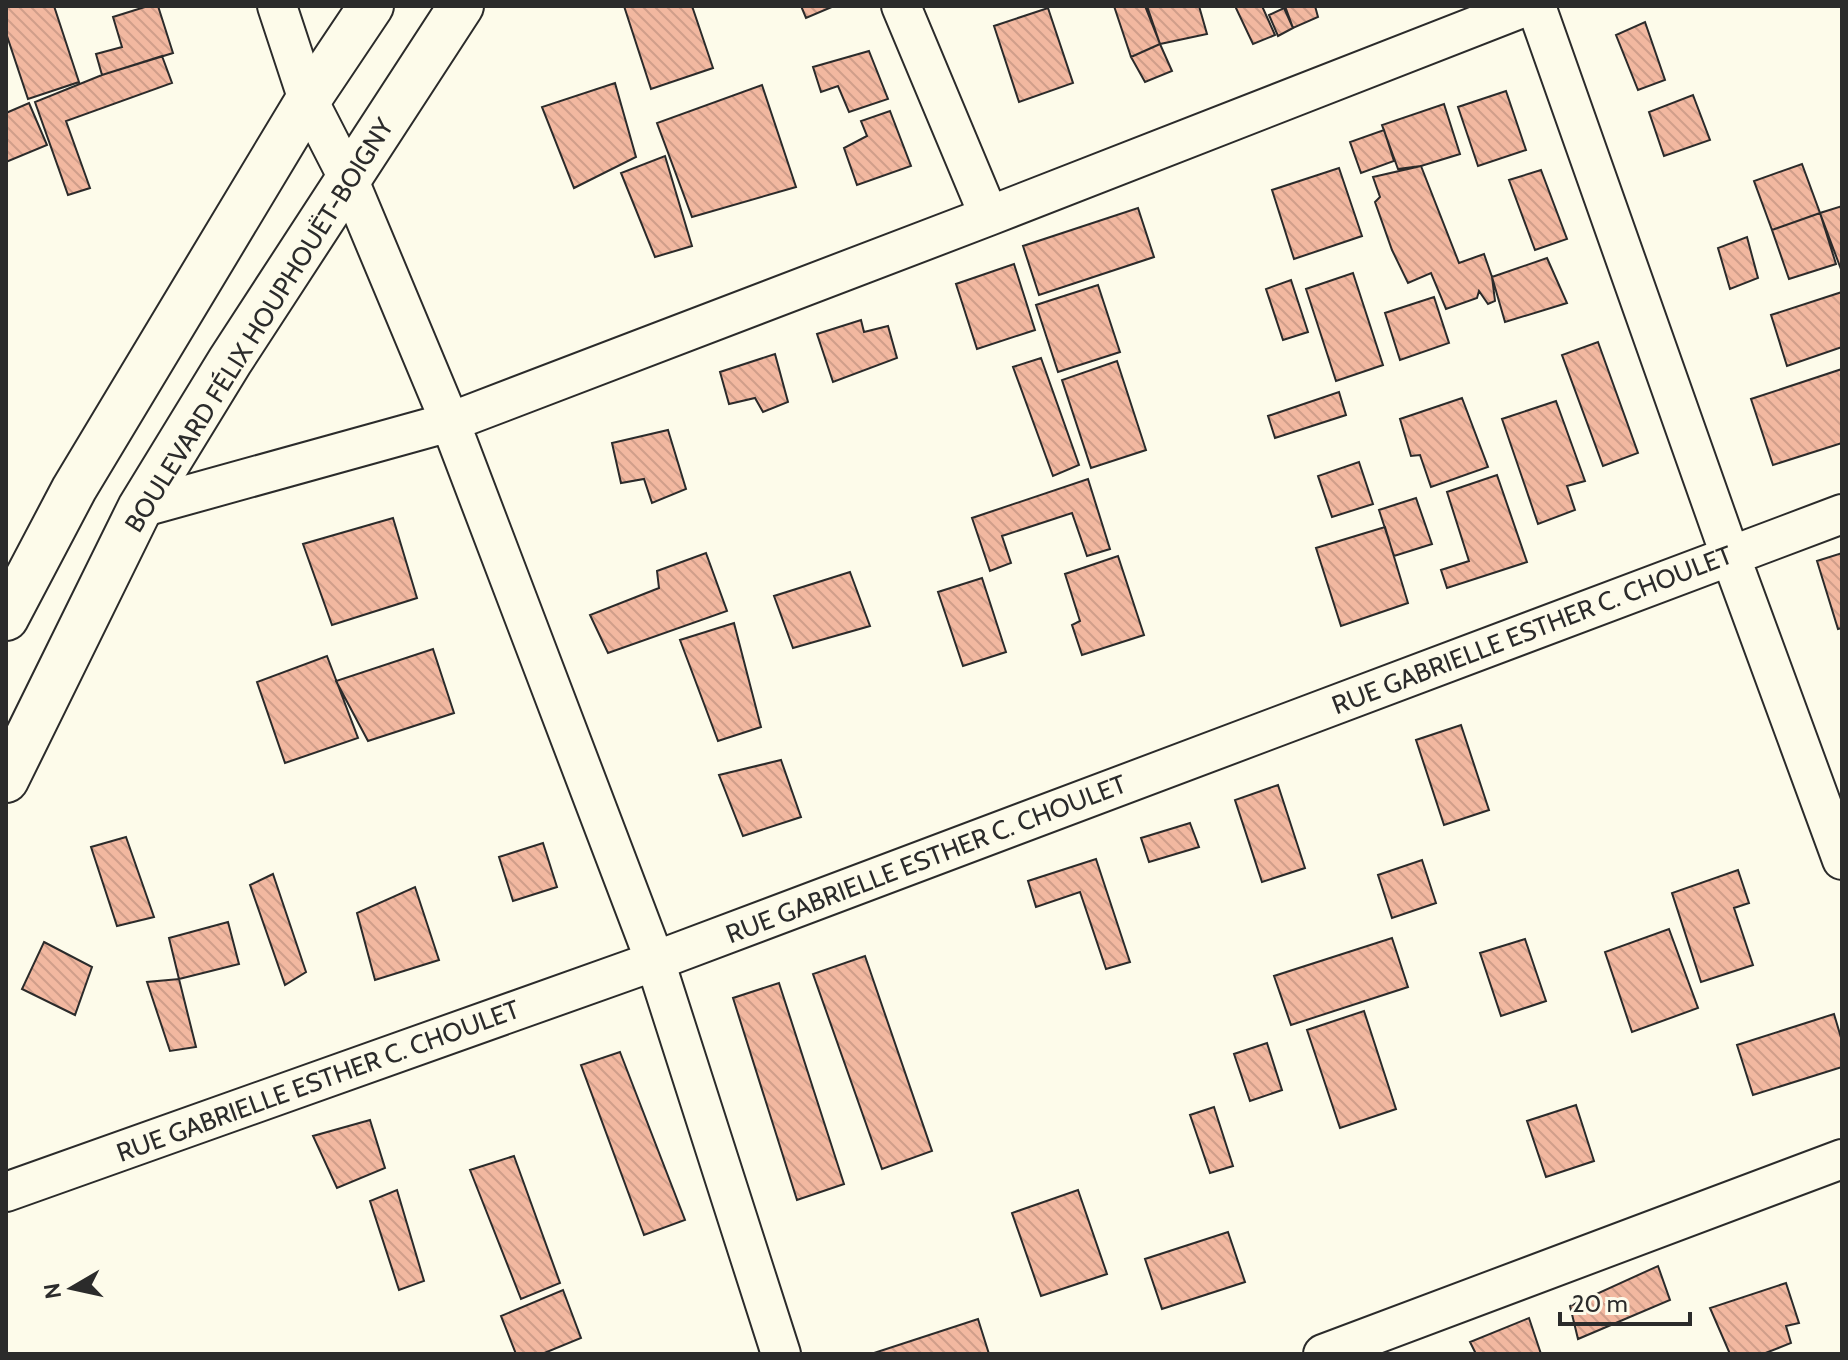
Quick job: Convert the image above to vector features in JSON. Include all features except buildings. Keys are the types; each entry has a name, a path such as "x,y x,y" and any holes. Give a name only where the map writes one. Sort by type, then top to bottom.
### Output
{"main road":[{"path":"6,618 74,489 308,100 371,6"},
{"name":"BOULEVARD FÉLIX HOUPHOUËT-BOIGNY","path":"6,780 140,508 230,361 461,6"}],"street":[{"path":"277,6 308,100 348,178 450,422 655,961 781,1354"},
{"path":"901,6 989,216"},
{"path":"140,508 450,422 1527,6"},
{"path":"1536,6 1730,555 1842,860"},
{"name":"RUE GABRIELLE ESTHER C. CHOULET","path":"6,1192 655,961 1842,514"},
{"path":"1323,1354 1389,1343 1842,1159"}]}
